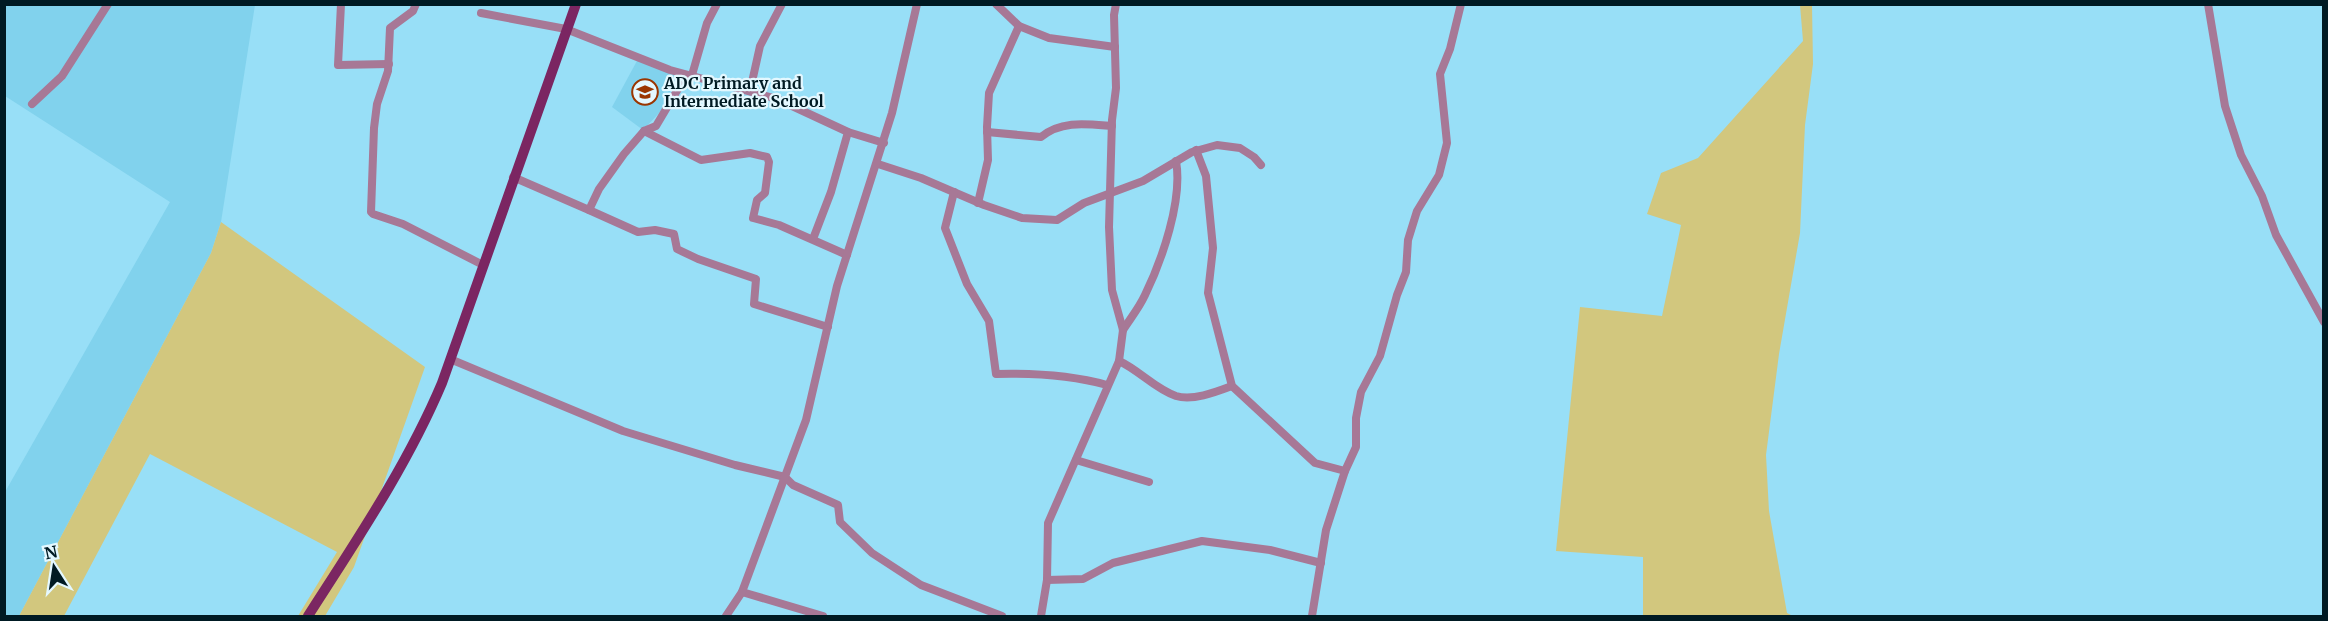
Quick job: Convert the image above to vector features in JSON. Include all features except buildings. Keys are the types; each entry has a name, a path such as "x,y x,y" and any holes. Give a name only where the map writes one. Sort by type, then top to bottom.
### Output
{"main road":[{"path":"308,616 414,445 442,383 576,4"}],"street":[{"path":"32,105 62,76 108,4"},
{"path":"341,4 338,65 389,64"},
{"path":"416,4 413,11 390,28 389,64 377,104 371,212 403,224 483,265"},
{"path":"589,210 599,189 624,154 644,131 656,126 681,84 692,75 707,23 717,4"},
{"path":"750,91 759,46 783,4"},
{"path":"726,616 742,592 806,420 847,255 884,143 917,4"},
{"path":"996,4 1019,26 1049,38 1115,47"},
{"path":"1041,616 1047,580 1048,523 1119,361 1123,330 1112,290 1109,193 1116,88 1116,4"},
{"path":"1312,616 1326,530 1345,471 1356,447 1356,418 1361,392 1380,356 1406,272 1408,240 1417,211 1439,175 1447,143 1440,74 1450,49 1461,4"},
{"path":"2208,4 2225,106 2241,155 2262,196 2276,235 2324,322"},
{"path":"481,14 566,29 659,66 777,99 848,132 884,143"},
{"path":"978,203 988,160 989,93 1019,26"},
{"path":"987,132 1041,137 1050,129 1076,124 1112,126"},
{"path":"644,131 701,160 750,153 767,157 770,162 765,193 757,200 753,218 779,225 847,255"},
{"path":"813,239 831,192 848,132"},
{"path":"878,164 1022,218 1058,220 1084,203 1143,181 1197,150 1217,145 1240,148 1254,157 1261,165"},
{"path":"1197,150 1206,176 1213,248 1208,293 1232,386 1315,464 1345,471"},
{"path":"1123,330 1145,296 1159,264 1174,206 1178,171 1176,161"},
{"path":"513,177 638,232 655,230 674,234 677,249 698,259 756,279 754,304 828,327"},
{"path":"954,192 945,228 967,284 989,321 996,374 1046,374 1107,385"},
{"path":"450,359 623,431 735,465 785,477 793,485 838,506 840,522 848,531 872,553 921,585 1002,616"},
{"path":"1119,361 1178,396 1204,395 1232,386"},
{"path":"1076,460 1149,482"},
{"path":"1047,580 1083,579 1113,563 1202,541 1270,550 1321,563"},
{"path":"742,592 823,616"}],"shaded area":[{"path":"4,5 255,5 221,222 211,253 19,616 5,616 5,492 170,202 5,96"},
{"path":"1800,5 1812,5 1813,64 1805,125 1800,233 1779,354 1766,455 1769,511 1787,613 1793,616 1643,616 1643,557 1556,551 1580,307 1662,316 1681,225 1647,214 1661,173 1698,158 1803,41"},
{"name":"ADC Primary and Intermediate School","path":"638,59 677,77 662,110 643,130 612,107"},
{"path":"221,222 425,367 354,567 325,616 298,616 337,552 150,454 64,616 19,616 211,253"}],"place":[{"name":"ADC Primary and Intermediate School","path":"645,92"}]}
